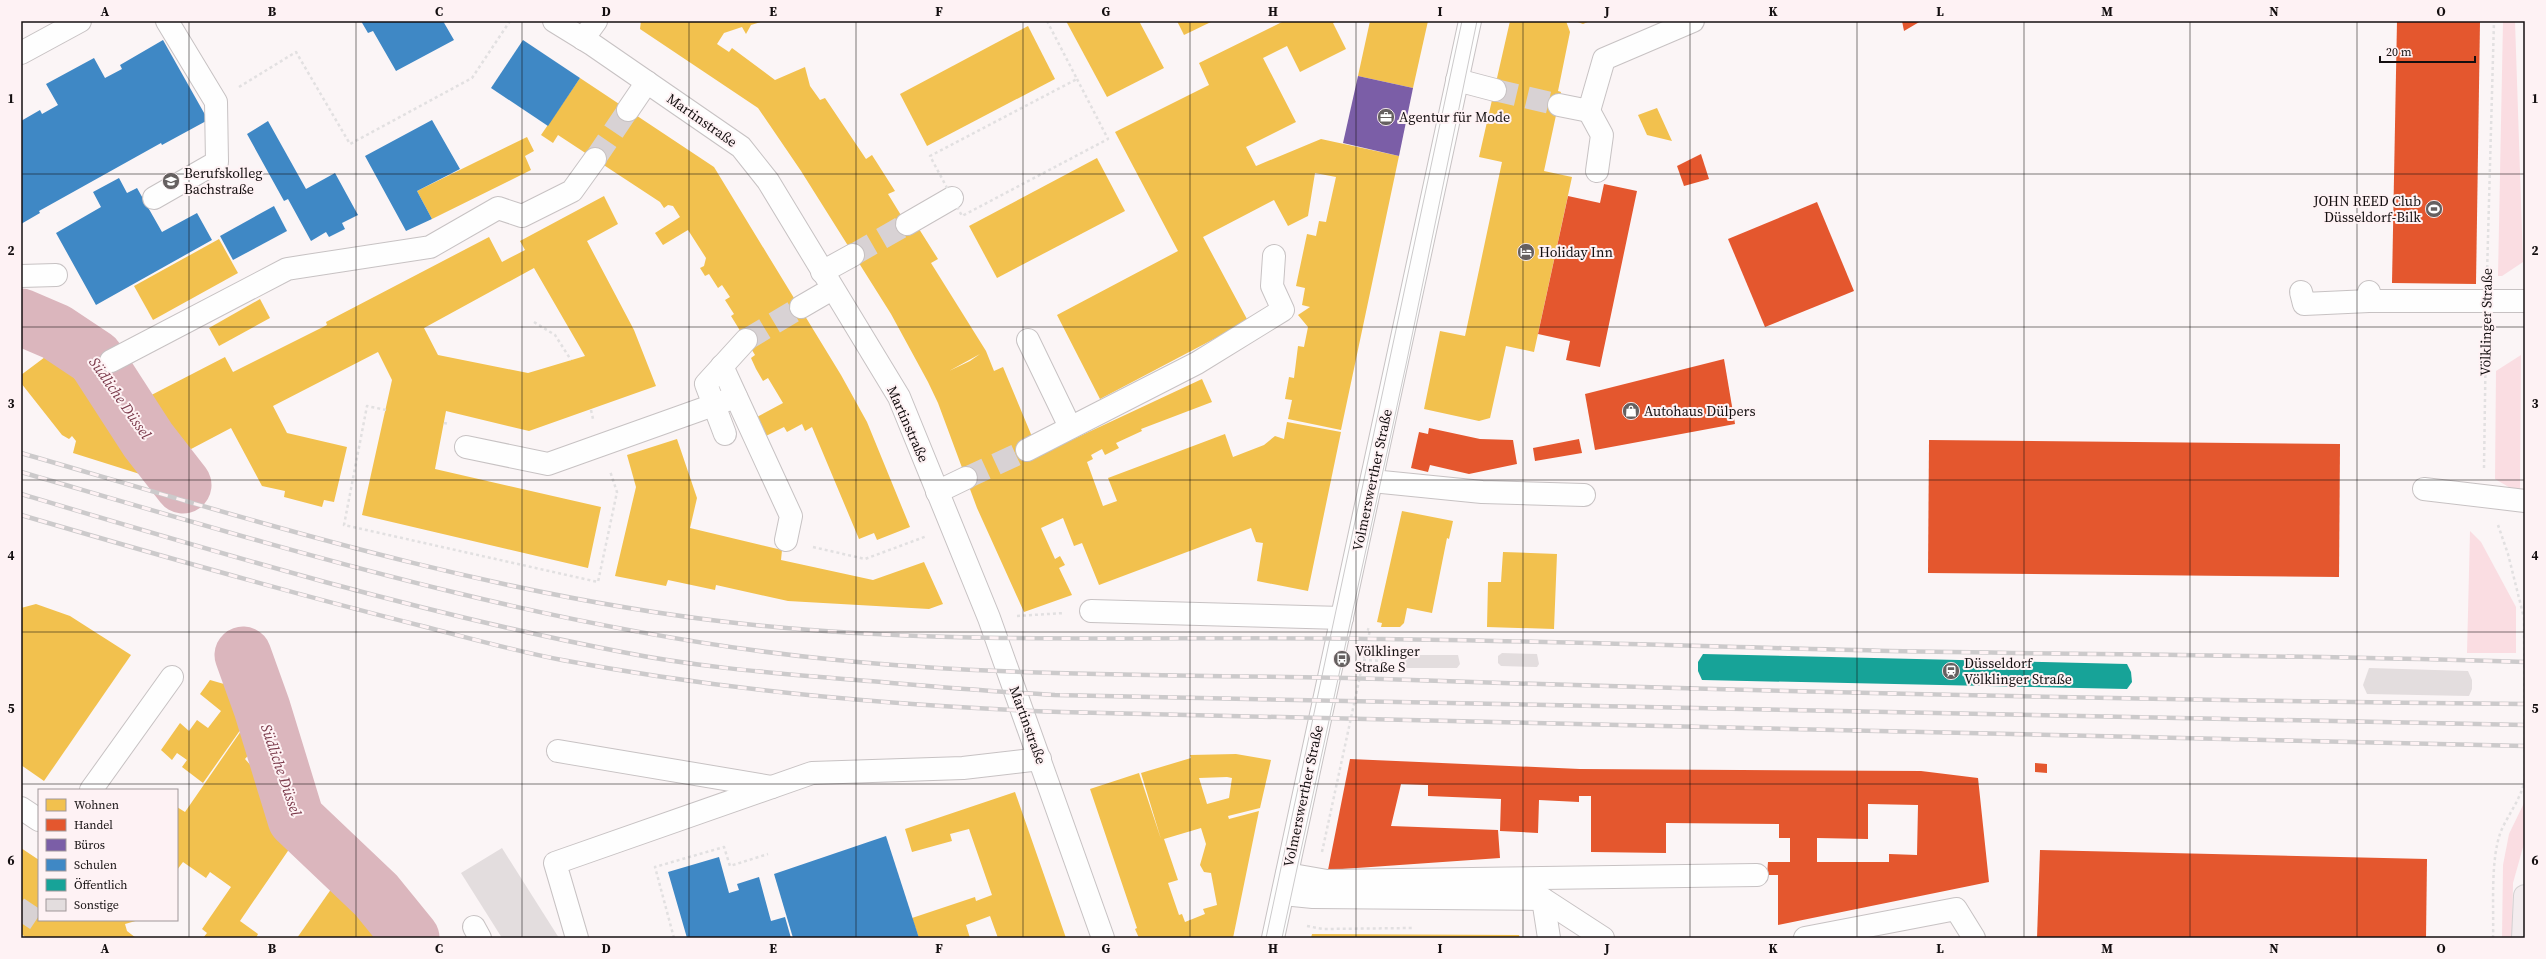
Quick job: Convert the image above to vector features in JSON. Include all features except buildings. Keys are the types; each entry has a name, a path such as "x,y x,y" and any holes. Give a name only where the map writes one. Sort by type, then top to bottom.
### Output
{"main road":[{"path":"2523,938 2525,896"}],"street":[{"path":"21,53 80,21"},
{"path":"154,198 217,162 216,102 167,21"},
{"name":"Martinstraße","path":"554,21 647,82 741,147 768,181 899,397 989,618 1103,938"},
{"path":"583,39 596,21"},
{"name":"Volmerswerther Straße","path":"1273,938 1470,21"},
{"path":"1597,171 1602,135 1589,111 1604,59 1693,21"},
{"path":"1457,80 1495,90"},
{"path":"628,110 647,82"},
{"path":"1559,105 1589,111"},
{"path":"111,361 287,269 430,247 498,208 522,216 572,191 595,159"},
{"path":"907,224 952,198"},
{"path":"801,307 853,255"},
{"path":"1027,450 1197,363 1283,310 1272,286 1274,256"},
{"path":"21,276 56,275"},
{"path":"2301,292 2304,304 2369,297 2525,301"},
{"path":"725,434 706,384 746,340"},
{"path":"1028,340 1070,427"},
{"path":"722,366 791,516 786,540"},
{"path":"466,447 548,464 736,397"},
{"path":"937,492 966,478"},
{"path":"1372,481 1482,492 1584,494"},
{"path":"2424,490 2525,501"},
{"path":"1091,611 1342,618"},
{"path":"92,789 172,677"},
{"path":"558,751 775,787"},
{"path":"577,938 555,863 812,773 964,768 1040,759"},
{"path":"21,808 38,819"},
{"path":"1285,884 1327,881 1758,875"},
{"path":"1285,884 1313,897 1543,899 1603,938"},
{"path":"1543,899 1549,938"},
{"path":"1805,938 1956,909 1974,938"}],"path":[{"path":"216,102 296,52 350,144 472,78 510,21"},
{"path":"1048,21 1108,139 962,216 930,156 1077,79"},
{"name":"Völklinger Straße","path":"2493,938 2496,857 2501,832 2522,795 2524,779 2524,618 2508,554 2488,496 2484,478 2486,301 2494,21"},
{"path":"534,322 555,335 571,360"},
{"path":"386,410 367,406 344,525 598,582 617,492 602,445"},
{"path":"444,423 452,425"},
{"path":"786,540 864,559 952,527"},
{"path":"989,618 1091,611"},
{"path":"1364,660 1386,661"},
{"path":"674,938 655,867 724,847 730,866 768,854"}],"shaded area":[{"path":"2503,21 2515,21 2523,262 2502,276 2498,276"},
{"path":"2521,355 2520,491 2514,490 2495,479 2496,371"},
{"path":"2470,531 2481,542 2516,607 2516,653 2467,653"},
{"path":"2525,801 2525,840 2513,883 2512,938 2502,938 2503,865 2509,834"}],"waterway":[{"name":"Südliche Düssel","path":"21,317 56,332 95,358 148,440 183,485"},
{"name":"Südliche Düssel","path":"243,655 262,708 296,819 376,895 411,938"}],"tunnel":[{"path":"1495,90 1559,105"},
{"path":"595,159 628,110"},
{"path":"853,255 907,224"},
{"path":"746,340 801,307"},
{"path":"966,478 1027,450"},
{"path":"21,923 38,898"}],"tram line":[{"path":"1266,938 1462,21"},
{"path":"1282,938 1407,360 1477,21"}],"railway":[{"path":"21,453 286,530 465,575 555,595 645,611 736,623 817,630 978,638 1302,638 1446,640 1890,651 2287,656 2525,662"},
{"path":"21,472 323,559 527,609 629,630 733,647 837,660 905,666 1041,673 1314,677 1954,695 2525,704"},
{"path":"21,494 245,560 470,619 648,657 700,665 779,673 1055,695 2525,725"},
{"path":"21,515 271,586 527,653 624,671 686,680 873,701 936,706 1061,712 2525,746"}],"place":[{"name":"Agentur für Mode","path":"1386,117"},
{"name":"Berufskolleg Bachstraße","path":"171,181"},
{"name":"JOHN REED Club Düsseldorf-Bilk","path":"2434,209"},
{"name":"Holiday Inn","path":"1526,252"},
{"name":"Autohaus Dülpers","path":"1631,411"},
{"name":"Völklinger Straße S","path":"1342,659"},
{"name":"Düsseldorf Völklinger Straße","path":"1951,671"}]}
